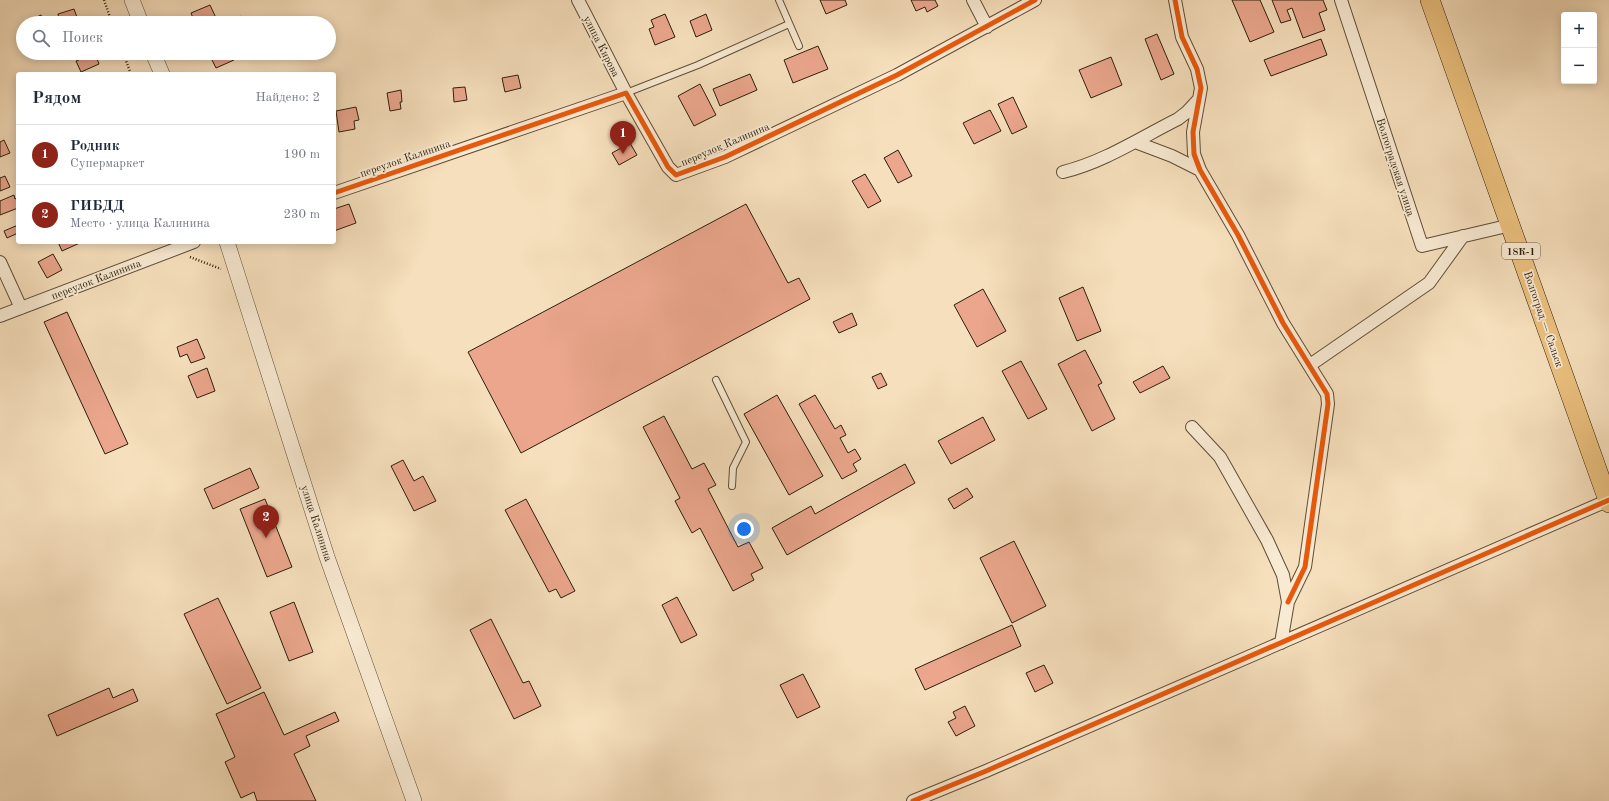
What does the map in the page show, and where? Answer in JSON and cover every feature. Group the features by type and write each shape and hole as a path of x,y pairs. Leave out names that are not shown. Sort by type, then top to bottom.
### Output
{"main road":[{"name":"Волгоград — Сальск","path":"1430,0 1609,501"}],"street":[{"path":"132,0 138,16"},
{"name":"улица Кирова","path":"578,0 626,93"},
{"path":"973,0 987,27"},
{"name":"переулок Калинина","path":"336,192 626,93 668,168 676,176 725,157 897,74 1035,0"},
{"path":"1175,0 1182,37 1197,69 1201,88 1193,132 1194,154 1200,170 1238,235 1283,323 1327,394 1328,404 1305,567 1288,602 1281,643"},
{"name":"Волгоградская улица","path":"1341,0 1422,246 1511,224"},
{"path":"156,60 161,72"},
{"path":"1063,172 1096,162 1135,142 1187,112 1199,98"},
{"path":"1135,142 1172,156 1200,170"},
{"path":"1310,365 1429,283 1463,236"},
{"name":"переулок Калинина","path":"0,316 189,244"},
{"name":"улица Калинина","path":"229,244 328,557 414,801"},
{"path":"0,262 21,308"},
{"path":"1192,427 1220,457 1267,540 1283,575 1288,602"},
{"path":"912,801 986,771 1609,501"}],"lane":[{"path":"779,0 799,46"},
{"path":"626,93 698,65 789,24"},
{"path":"716,380 746,442 733,468 732,486"}],"path":[{"path":"104,0 110,16"},
{"path":"125,60 129,72"}],"building":[{"path":"820,0 845,0 847,5 826,14"},
{"path":"911,0 935,0 938,6 927,12 925,7 916,11"},
{"path":"1232,0 1260,0 1274,32 1250,42"},
{"path":"1272,0 1323,0 1327,10 1319,13 1325,30 1303,38 1292,8 1287,10 1291,20 1281,23"},
{"path":"210,5 215,16 192,16 191,13"},
{"path":"74,9 77,16 58,16 58,14"},
{"path":"665,14 675,37 655,45 649,29 654,27 651,20"},
{"path":"706,14 712,30 696,37 690,21"},
{"path":"1157,34 1174,74 1161,80 1145,39"},
{"path":"1321,39 1327,55 1271,76 1264,60"},
{"path":"818,46 828,69 793,83 784,60"},
{"path":"1111,57 1122,85 1091,98 1079,70"},
{"path":"98,60 99,64 81,72 76,61"},
{"path":"212,60 234,60 216,68"},
{"path":"750,74 757,90 720,106 713,89"},
{"path":"518,75 521,88 505,92 502,78"},
{"path":"700,84 716,115 694,126 678,96"},
{"path":"465,87 467,100 454,102 453,88"},
{"path":"401,90 401,109 390,111 387,93"},
{"path":"1013,97 1027,127 1012,134 998,104"},
{"path":"356,107 359,120 354,121 355,129 339,132 336,111"},
{"path":"990,110 1001,131 974,144 963,123"},
{"path":"4,140 10,153 0,157 0,142"},
{"path":"630,143 637,155 619,165 612,153"},
{"path":"898,150 912,176 898,183 884,158"},
{"path":"865,174 881,201 868,208 852,181"},
{"path":"5,176 10,187 0,191 0,178"},
{"path":"14,195 15,199 16,198 16,209 0,215 0,201"},
{"path":"349,204 356,223 336,230 336,208"},
{"path":"746,204 788,283 799,278 810,299 521,453 468,352"},
{"path":"16,226 16,234 7,238 4,231"},
{"path":"59,244 78,244 62,251"},
{"path":"53,254 62,270 47,278 38,262"},
{"path":"1083,287 1101,331 1077,341 1059,298"},
{"path":"983,289 1006,331 977,347 954,305"},
{"path":"67,312 128,444 105,454 44,322"},
{"path":"852,313 857,325 839,333 833,322"},
{"path":"197,339 205,358 191,363 187,354 180,357 177,347"},
{"path":"1085,350 1102,383 1098,385 1115,419 1092,431 1058,364"},
{"path":"1021,361 1047,409 1028,419 1002,371"},
{"path":"1163,366 1170,378 1140,393 1133,382"},
{"path":"207,368 215,391 197,398 188,376"},
{"path":"881,373 887,385 878,389 872,377"},
{"path":"777,395 823,476 789,495 744,414"},
{"path":"815,395 835,429 841,425 846,435 840,438 848,453 855,449 861,459 853,464 857,471 842,479 799,404"},
{"path":"664,416 692,469 704,463 716,485 708,489 738,547 749,542 763,568 751,574 754,580 733,591 700,528 692,533 675,501 680,498 643,427"},
{"path":"983,417 995,440 951,464 938,441"},
{"path":"403,460 414,481 423,476 436,501 414,511 391,466"},
{"path":"905,464 915,483 787,555 772,528 811,506 815,514"},
{"path":"250,468 259,488 213,509 204,489"},
{"path":"967,488 973,497 954,509 948,499"},
{"path":"265,499 292,567 267,577 240,509"},
{"path":"526,499 575,591 561,598 556,589 549,592 505,510"},
{"path":"1014,541 1046,606 1012,623 980,558"},
{"path":"677,597 697,635 681,643 662,605"},
{"path":"218,598 261,688 227,704 184,614"},
{"path":"294,602 313,652 289,661 270,612"},
{"path":"491,619 523,683 529,681 541,706 514,719 470,630"},
{"path":"1012,625 1021,646 925,690 915,669"},
{"path":"1044,665 1053,683 1035,692 1026,673"},
{"path":"803,674 820,707 797,718 780,685"},
{"path":"109,688 113,698 133,689 138,701 57,736 48,715"},
{"path":"264,692 284,735 335,712 339,721 306,736 310,746 294,754 316,801 257,801 254,792 241,798 225,762 235,757 216,714"},
{"path":"965,706 975,726 956,736 948,722 956,718 953,712"}],"cycle path":[{"path":"336,192 626,93 668,167 676,175 725,157 897,75 1035,0"},
{"path":"1175,0 1182,37 1197,69 1201,88 1193,132 1194,154 1200,170 1238,235 1283,323 1327,394 1328,404 1305,567 1288,602"},
{"path":"913,801 986,771 1609,500"}],"place":[{"name":"Родник","path":"623,154"},
{"name":"ГИБДД","path":"266,538"}]}
